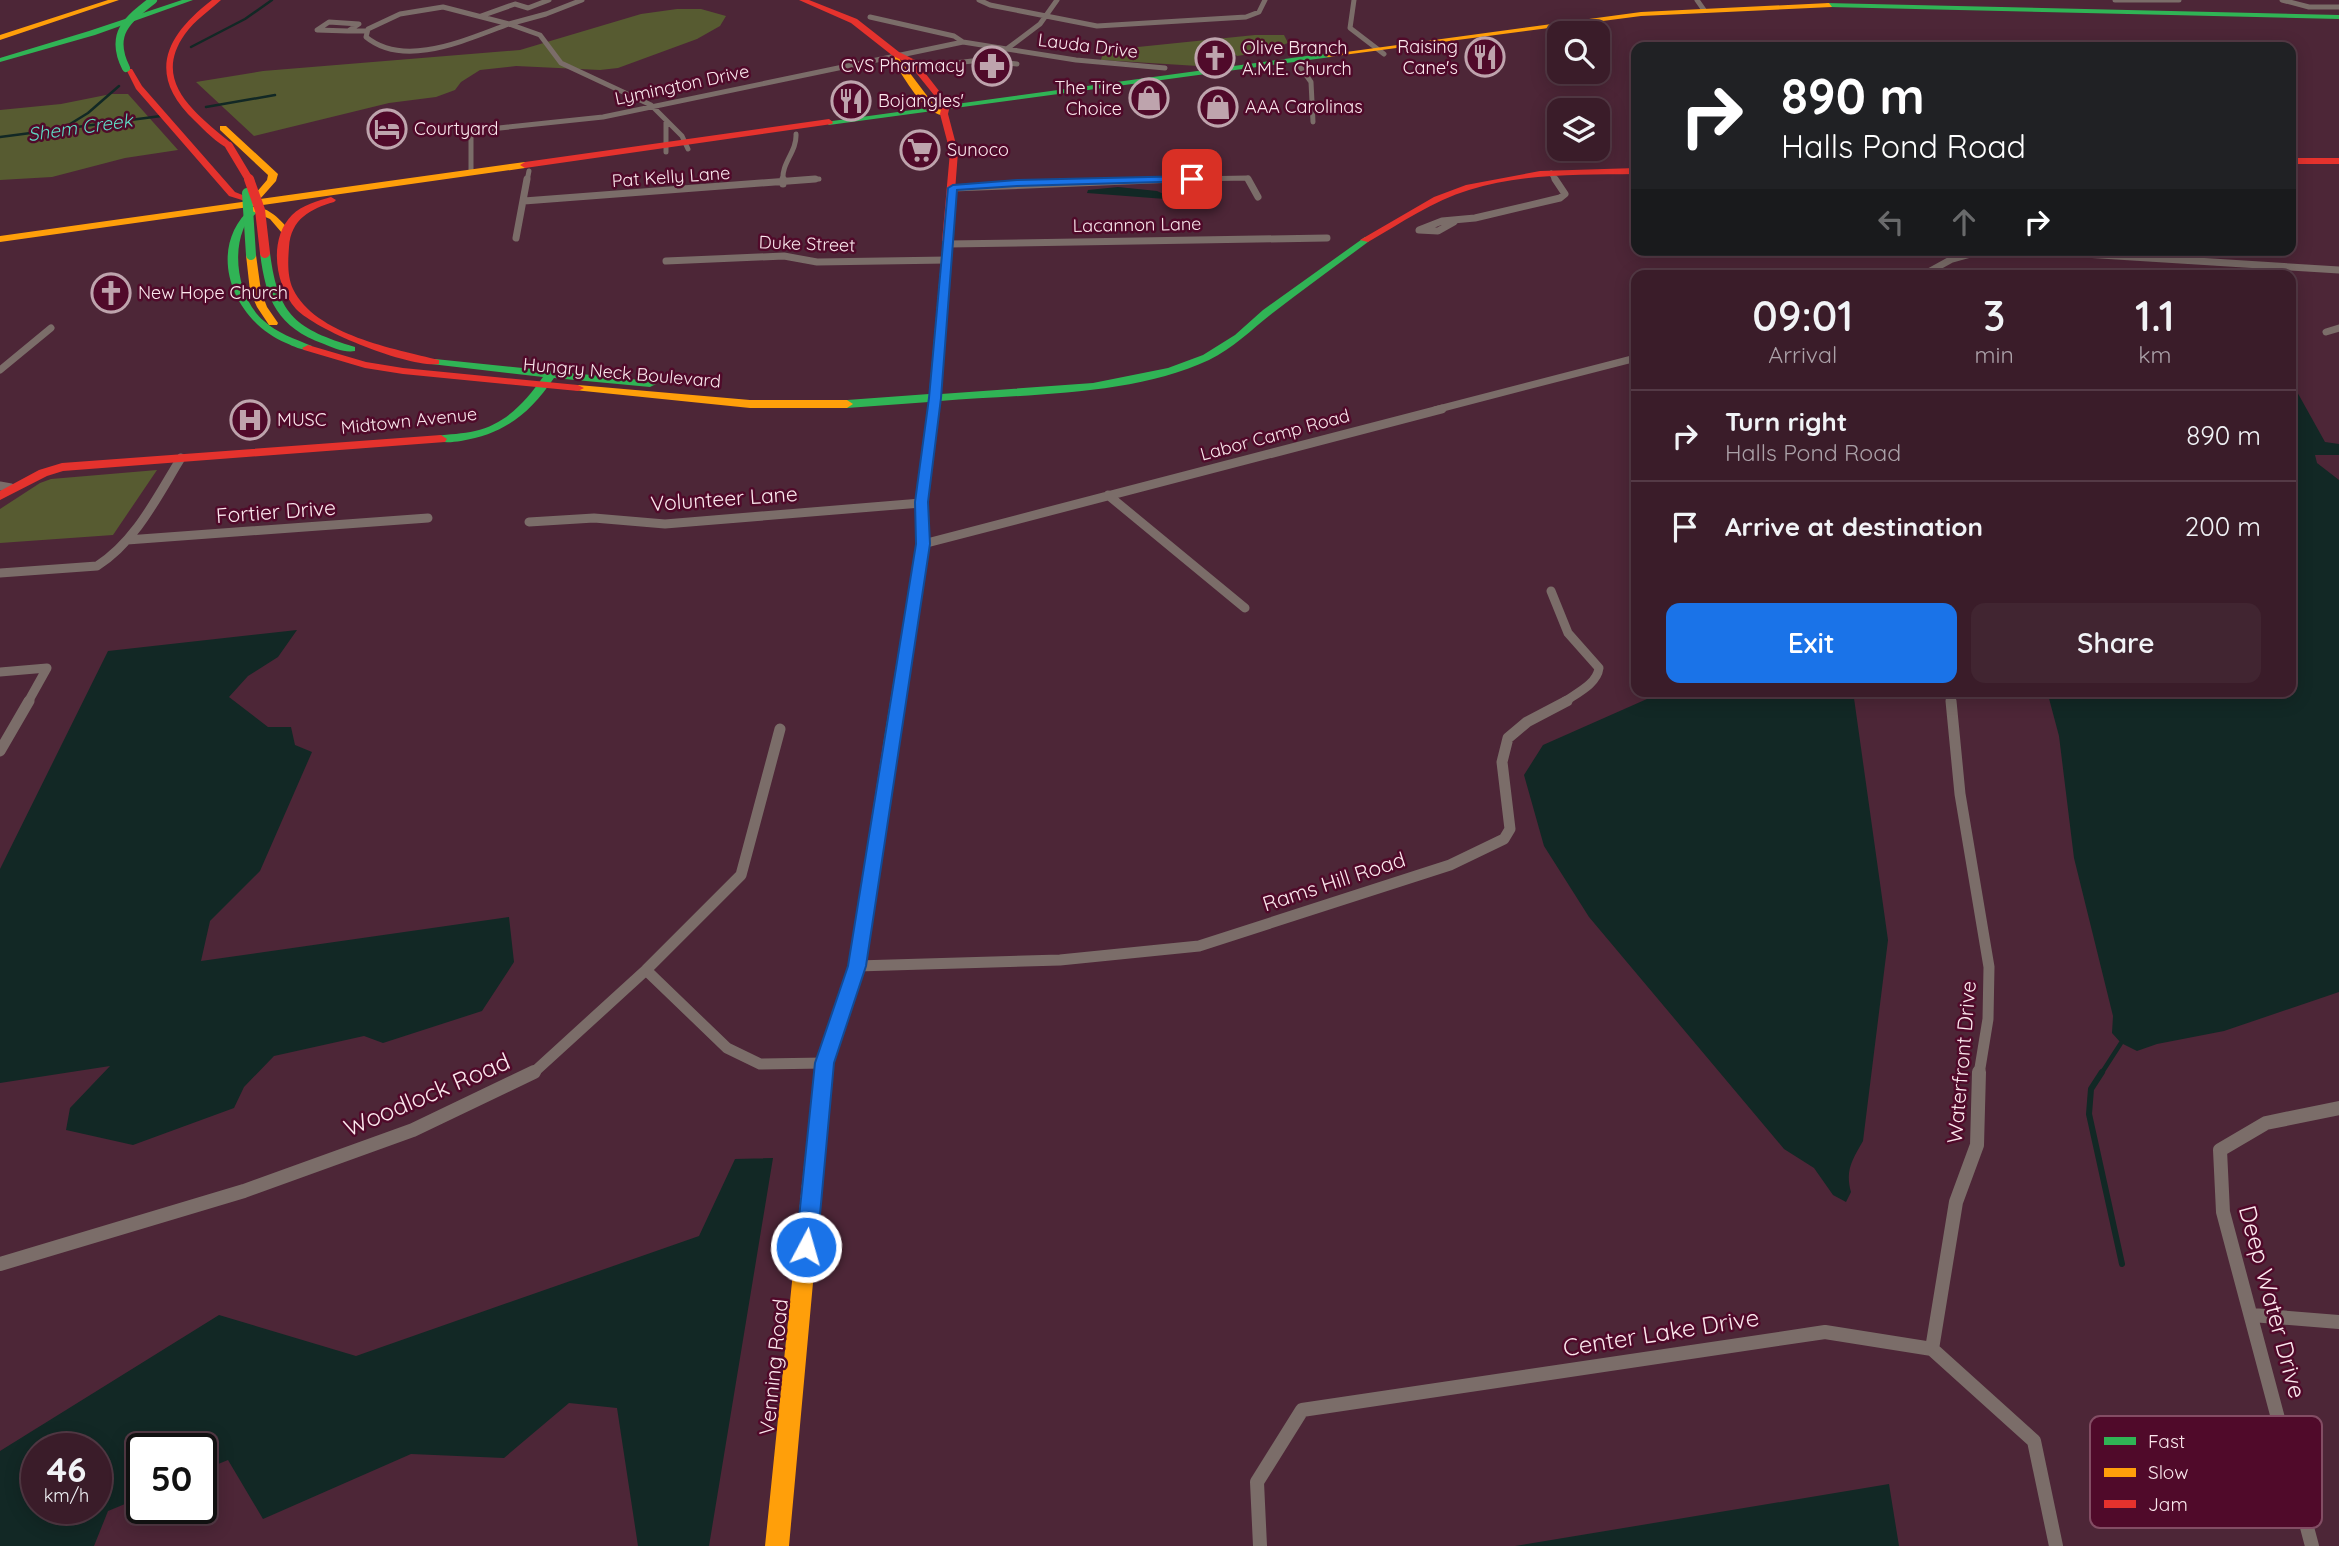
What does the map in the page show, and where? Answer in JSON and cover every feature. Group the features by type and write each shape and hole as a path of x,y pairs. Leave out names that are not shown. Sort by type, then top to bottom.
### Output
{"main road":[{"path":"0,37 108,0"},
{"path":"0,37 115,0"},
{"path":"153,0 133,16 120,33 116,48 118,59 223,147"},
{"path":"0,54 165,0"},
{"path":"0,60 92,33 189,0"},
{"path":"217,0 196,16 175,40 167,64 169,76 178,99 223,147 247,194 258,254 270,292 281,313 292,324 340,346 397,359 435,362"},
{"path":"803,0 853,21 896,54 927,70 939,105"},
{"path":"0,239 156,216 529,171 939,105 1299,65 1598,18 1700,5 1871,3 2178,6 2289,10 2339,17"},
{"path":"686,145 796,134 959,100 1003,97 1595,24 1710,14 1890,12 2339,22"},
{"path":"896,54 896,61 939,105"},
{"path":"128,70 139,87 235,197 274,217 285,230"},
{"path":"169,76 273,174 297,188 345,193"},
{"name":"Venning Road","path":"777,1546 824,1063 857,966 923,544 921,502 935,398 953,188 954,146 939,105"},
{"path":"435,362 381,349 343,336 305,308 290,289 285,276 285,230 297,213 345,193 471,171 666,148"},
{"path":"2296,162 2339,161"},
{"path":"2296,168 2339,167"},
{"name":"Hungry Neck Boulevard","path":"307,348 365,365 770,396 915,394 935,398 1073,389 1127,382 1162,373 1219,349 1255,325 1278,317 1390,233 1395,224 1419,208 1469,187 1495,180 1551,173 1631,171"},
{"name":"Hungry Neck Boulevard","path":"1596,173 1631,176"},
{"path":"236,230 271,181 273,174"},
{"path":"156,216 208,198 218,188 220,180"},
{"path":"0,244 211,215 254,206"},
{"path":"211,215 229,219 236,230 235,279 243,307 273,334 307,348"},
{"path":"258,254 252,281 259,307 273,324 307,348"},
{"name":"Hungry Neck Boulevard","path":"435,362 547,379"},
{"name":"Midtown Avenue","path":"4,490 43,472 62,467 475,437 496,430 515,419 527,409 547,379"}],"street":[{"path":"454,8 466,0"},
{"path":"524,19 531,8 549,0"},
{"path":"569,0 579,1"},
{"path":"979,0 1097,26 1246,17 1259,12 1265,0"},
{"name":"Lauda Drive","path":"1008,48 1040,24 1057,0"},
{"path":"1354,0 1349,24 1380,51"},
{"path":"2115,0 2178,6"},
{"path":"2282,0 2289,10 2339,7"},
{"path":"367,31 368,41 379,47 422,50 458,43 579,1"},
{"path":"481,16 515,4 531,8 565,6"},
{"path":"348,31 359,24 329,22 317,30 348,31 367,31 382,21 411,11 454,8 509,24 540,35 561,63 574,71 651,105 686,145"},
{"name":"Lauda Drive","path":"870,17 954,36 963,42"},
{"name":"Lauda Drive","path":"896,54 963,42 1076,60 1165,68"},
{"name":"Lymington Drive","path":"471,171 471,131 592,118 896,54"},
{"path":"927,70 981,60 1017,64"},
{"path":"1299,65 1311,82 1313,122"},
{"path":"666,122 666,148"},
{"path":"783,184 782,166 796,147 796,134"},
{"path":"516,238 529,171"},
{"path":"1454,222 1560,198 1565,194 1551,173"},
{"path":"953,188 1068,181 1247,178 1258,197"},
{"name":"Pat Kelly Lane","path":"524,201 783,184 819,179"},
{"name":"Lacannon Lane","path":"947,252 1327,238"},
{"name":"Duke Street","path":"666,261 784,256 817,262 947,252"},
{"path":"1930,270 1956,256"},
{"path":"2113,256 2339,271"},
{"path":"0,370 16,354 37,342 51,328"},
{"path":"2326,332 2339,328"},
{"name":"Labor Camp Road","path":"923,544 1631,359"},
{"path":"0,573 97,566 110,559 127,540 181,458"},
{"path":"1108,495 1245,608"},
{"name":"Volunteer Lane","path":"529,522 594,518 665,524 921,502"},
{"name":"Fortier Drive","path":"127,540 428,518"},
{"name":"Rams Hill Road","path":"857,966 1060,960 1199,946 1435,870 1494,846 1504,839 1511,824 1502,762 1508,738 1527,722 1558,707 1592,682 1599,673 1599,668 1569,633 1551,592"},
{"path":"0,672 47,668 0,751"},
{"name":"Waterfront Drive","path":"1933,1349 1955,1202 1977,1145 1979,1071 1988,1019 1989,967 1960,794 1951,697"},
{"name":"Woodlock Road","path":"0,1264 244,1191 413,1130 530,1076 646,970 741,875 780,729"},
{"path":"646,970 727,1048 760,1064 824,1063"},
{"name":"Deep Water Drive","path":"2278,1416 2222,1212 2220,1150 2266,1123 2339,1108"},
{"path":"2252,1315 2339,1322"},
{"name":"Center Lake Drive","path":"1260,1546 1257,1482 1302,1410 1825,1332 1933,1349"},
{"path":"1933,1349 2034,1441 2056,1546"},
{"name":"Deep Water Drive","path":"2307,1528 2312,1546"}],"green space":[{"path":"701,9 726,16 720,26 697,39 618,68 600,70 516,66 480,70 461,82 455,90 436,97 389,103 254,136 196,82 263,71 520,50 641,14"},
{"path":"1255,35 1284,35 1288,43 1263,52 1237,56 1229,49 1196,54 1209,65 1198,66 1101,60 1102,56 1128,48"},
{"path":"111,94 128,94 178,150 125,158 52,177 0,180 0,110 61,104"},
{"path":"157,470 113,535 0,543 0,509 40,483 51,479"}],"shaded area":[{"path":"1118,187 1157,191 1170,197 1165,199 1087,193 1088,190"},
{"path":"2296,390 2325,442 2339,444 2339,455 2315,455 2317,463 2339,480 2339,992 2224,1031 2157,1044 2137,1051 2121,1043 2112,1033 2113,1016 2074,858 2059,736 2049,697 2296,697"},
{"path":"297,630 278,657 248,676 229,697 268,727 291,727 295,745 312,752 260,871 210,921 201,961 509,917 514,962 482,1011 383,1043 364,1036 274,1056 244,1087 234,1108 133,1145 66,1130 70,1108 110,1066 0,1083 0,869 108,651"},
{"path":"1651,697 1854,697 1888,940 1863,1141 1851,1166 1851,1192 1846,1202 1833,1195 1814,1168 1784,1149 1589,917 1544,846 1524,775 1543,745"},
{"path":"773,1158 709,1546 638,1546 617,1408 569,1403 504,1458 411,1454 263,1519 228,1460 217,1464 217,1433 126,1433 126,1504 112,1509 112,1433 29,1433 219,1315 356,1356 699,1236 735,1159"},
{"path":"21,1438 21,1524 103,1524 94,1546 0,1546 0,1451"},
{"path":"1889,1484 1899,1546 1515,1546"}],"waterway":[{"path":"191,47 245,19 272,0"},
{"path":"62,129 88,113 119,86"},
{"name":"Shem Creek","path":"206,107 275,95"},
{"name":"Shem Creek","path":"62,129 161,116"},
{"name":"Shem Creek","path":"0,137 62,129"},
{"path":"2101,1074 2121,1043"},
{"path":"2102,1072 2091,1089 2089,1114 2122,1264"}],"traffic: fast":[{"path":"126,68 120,57 119,37 129,21 153,0"},
{"path":"0,60 92,33 189,0"},
{"path":"1829,5 2339,17"},
{"path":"829,122 1328,55"},
{"path":"247,193 251,255"},
{"path":"255,209 241,224 235,241 234,265 243,301 248,311 267,329 308,348"},
{"path":"847,404 1093,386 1171,371 1207,357 1239,337 1267,312 1365,240"},
{"path":"891,745 923,544 921,503 935,398 947,241"},
{"path":"265,253 272,292 288,319 313,336 351,349"},
{"path":"435,362 650,384"},
{"path":"441,439 478,434 506,423 528,404 551,374"}],"traffic: slow":[{"path":"0,38 115,0"},
{"path":"1328,55 1641,14 1829,5"},
{"path":"896,55 896,60 931,107 944,114"},
{"path":"223,128 273,174 271,181 253,202"},
{"path":"0,239 525,165"},
{"path":"255,209 273,217 285,231"},
{"path":"251,255 256,291 262,307 273,323"},
{"path":"578,388 750,404 847,404"},
{"path":"777,1546 812,1184"}],"traffic: jam":[{"path":"217,0 182,33 169,60 169,75 174,90 184,105 229,146"},
{"path":"803,0 854,21 896,54 912,62 946,105 944,114 954,152 947,241"},
{"path":"129,71 139,87 232,194 252,202"},
{"path":"525,165 829,122"},
{"path":"229,146 238,158 256,196 265,253"},
{"path":"2296,161 2339,161"},
{"path":"1365,240 1437,199 1469,187 1540,174 1631,171"},
{"path":"331,200 306,209 289,225 283,261 289,291 300,307 334,330 375,347 435,362"},
{"path":"308,348 365,365 403,371 578,388"},
{"path":"0,496 43,473 62,467 441,439"},
{"path":"812,1184 824,1063 857,966 891,745"}],"place":[{"name":"Raising Cane's","path":"1485,57"},
{"name":"Olive Branch A.M.E. Church","path":"1215,58"},
{"name":"CVS Pharmacy","path":"992,66"},
{"name":"The Tire Choice","path":"1149,98"},
{"name":"Bojangles'","path":"851,101"},
{"name":"AAA Carolinas","path":"1218,107"},
{"name":"Courtyard","path":"387,129"},
{"name":"Sunoco","path":"920,150"},
{"name":"New Hope Church","path":"111,293"},
{"name":"MUSC","path":"250,420"}],"route":[{"path":"806,1247 824,1063 857,966 923,544 921,502 935,398 953,188 1017,183 1192,179"}]}
